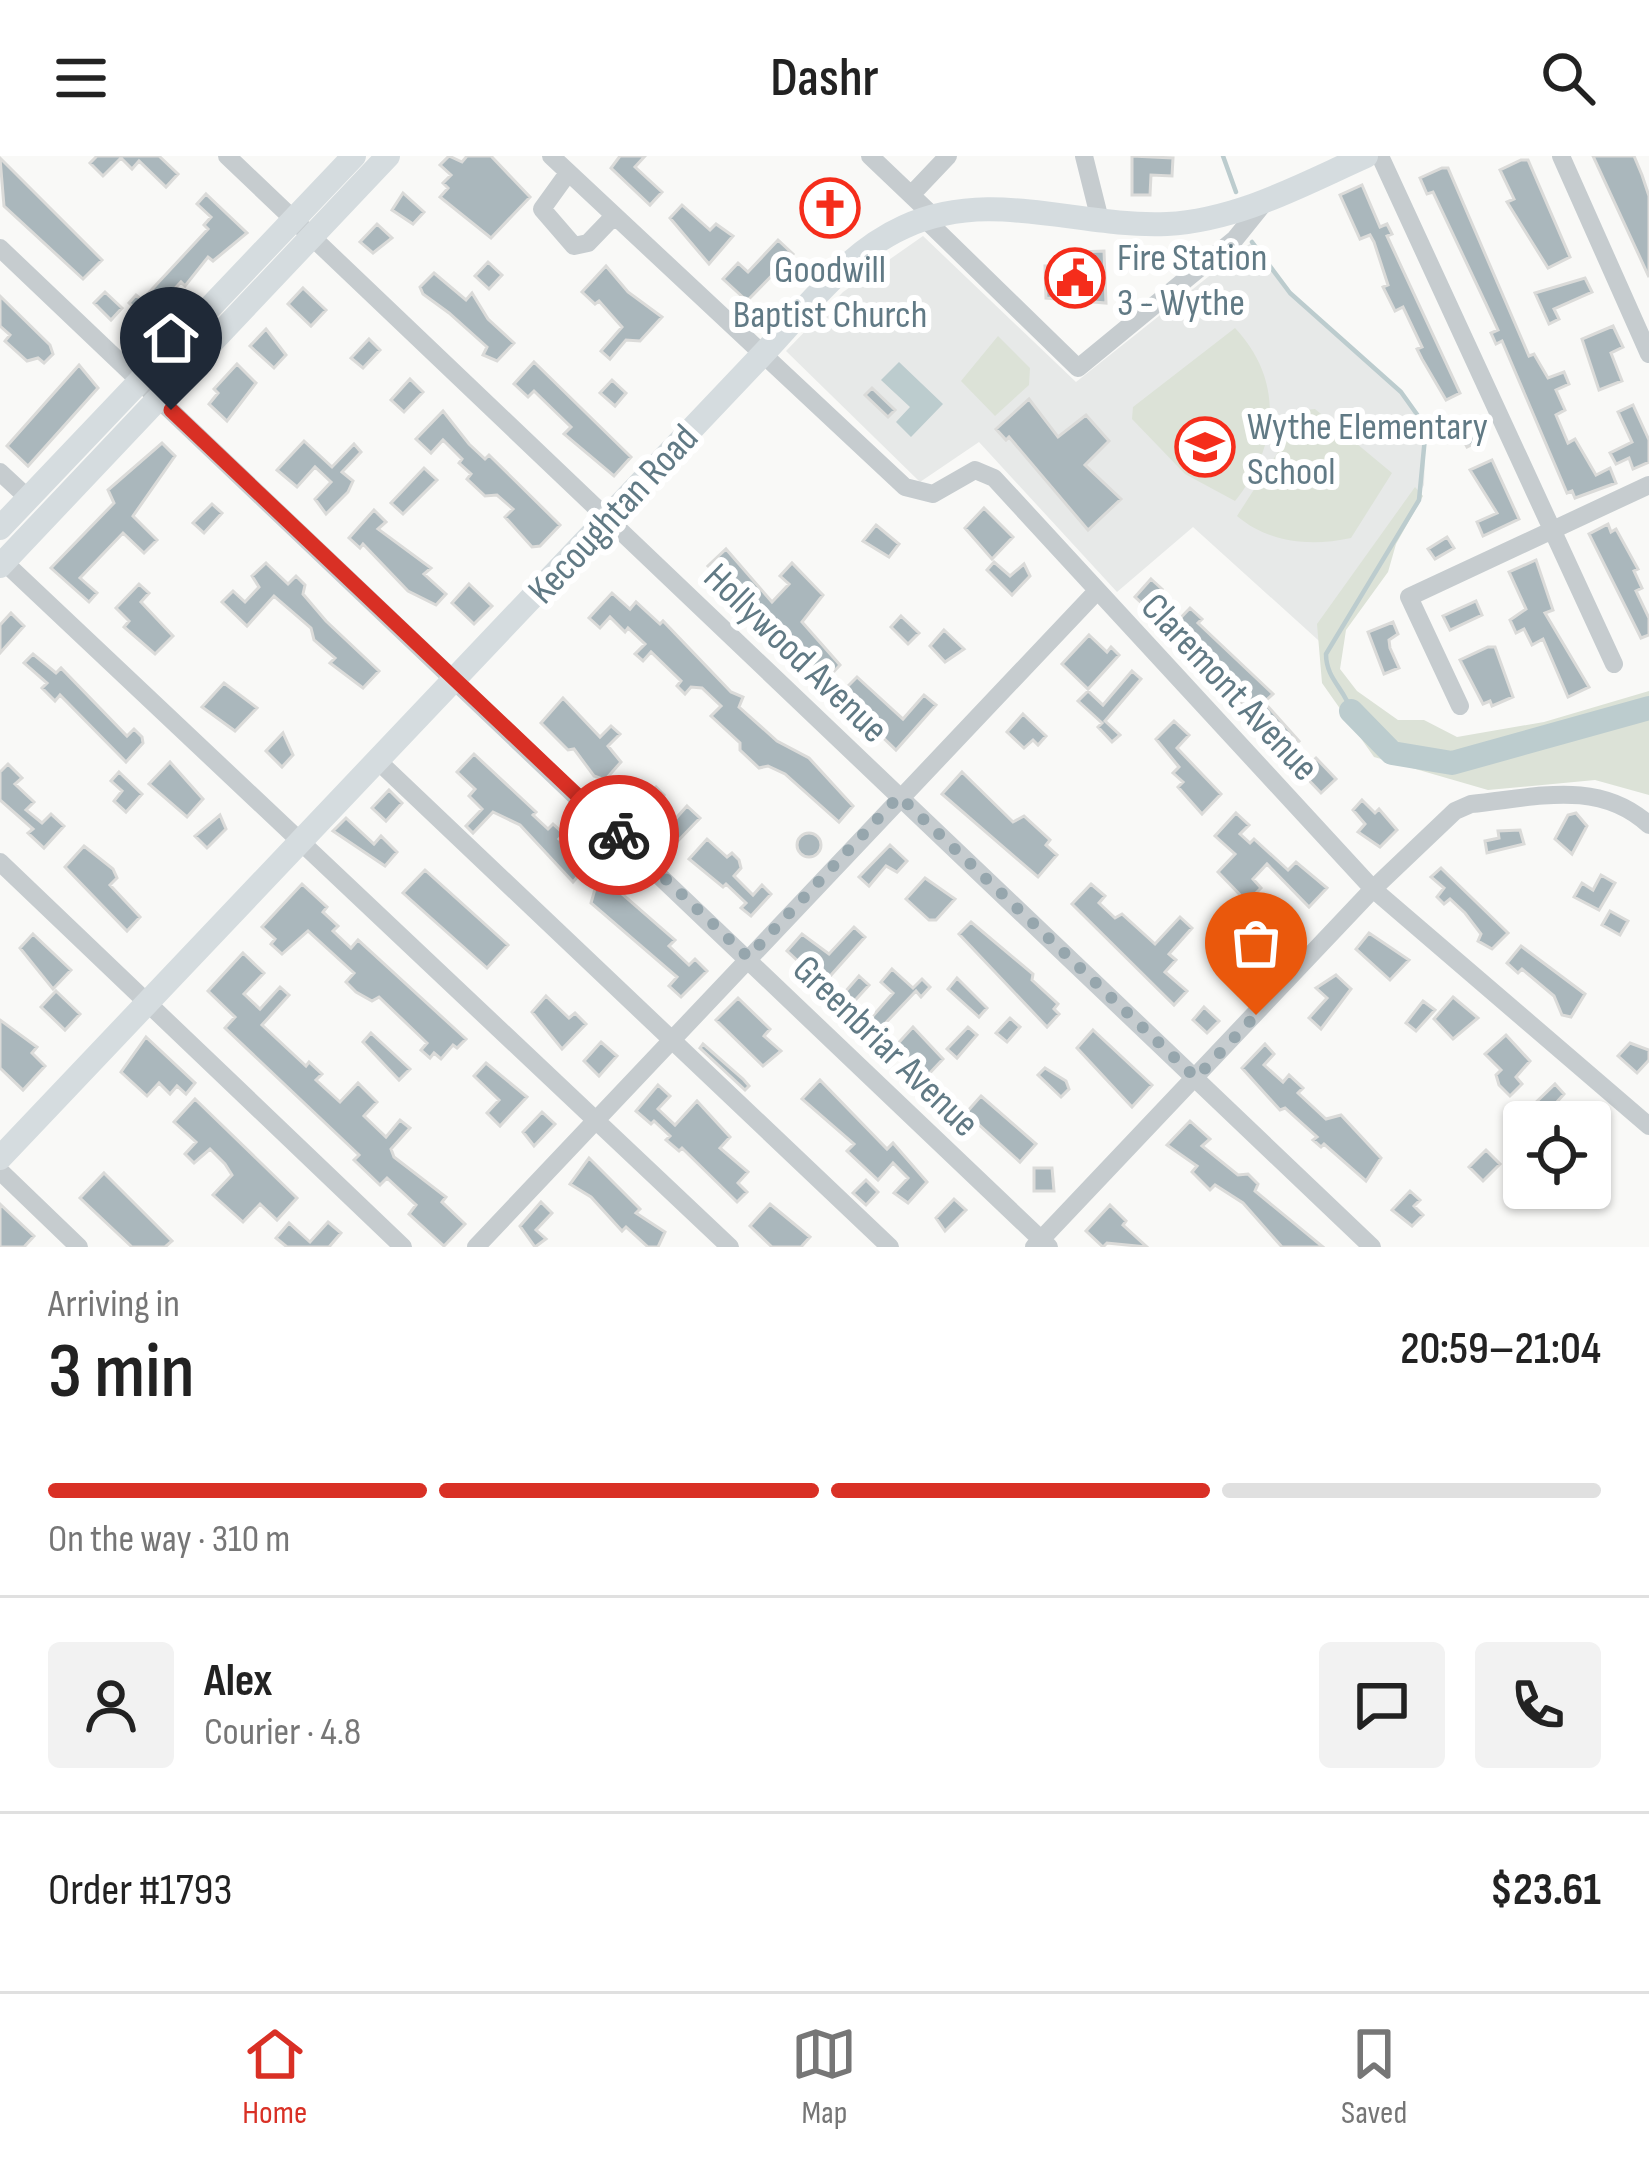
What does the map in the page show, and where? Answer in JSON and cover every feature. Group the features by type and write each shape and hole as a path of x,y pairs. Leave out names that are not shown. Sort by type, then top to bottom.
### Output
{"main road":[{"path":"302,228 354,156"},
{"path":"1,562 150,390 302,228 388,156"},
{"name":"Kecoughtan Road","path":"0,1158 864,252 929,217 1006,208 1100,220 1197,221 1264,202 1366,156"},
{"path":"0,528 150,390"}],"street":[{"name":"Hollywood Avenue","path":"226,156 1372,1247"},
{"path":"551,156 761,356"},
{"path":"871,156 1078,368 1235,238 1264,202"},
{"path":"911,195 948,156"},
{"path":"1084,156 1100,220"},
{"path":"1380,156 1614,664"},
{"path":"1561,156 1649,354"},
{"path":"568,172 542,209 574,246 588,243 614,216"},
{"name":"Greenbriar Avenue","path":"0,248 748,957 1041,1245"},
{"name":"Claremont Avenue","path":"761,356 912,492 933,494 967,471 988,474 1373,889 1649,1126"},
{"path":"0,472 28,498"},
{"path":"1460,706 1409,597 1649,484"},
{"path":"1,562 730,1247"},
{"path":"476,1247 1097,591"},
{"path":"377,761 890,1247"},
{"path":"1041,1245 1373,889 1448,817 1471,804 1583,793 1619,803 1649,825"},
{"path":"0,862 403,1247"},
{"path":"0,1172 79,1247"}],"shaded area":[{"name":"Wythe Elementary School","path":"923,236 1076,382 1252,242 1306,310 1401,392 1426,427 1424,485 1328,649 1193,527 1117,592 979,442 920,482 786,351 843,292"},
{"path":"1235,328 1262,370 1270,414 1260,459 1235,501 1185,474 1132,419 1133,407"},
{"path":"998,336 1030,368 1029,385 995,416 961,381"},
{"path":"899,362 943,404 911,437 896,422 910,407 881,380"},
{"path":"1315,409 1392,473 1351,538 1291,541 1237,516 1305,410"},
{"path":"1415,487 1423,496 1396,544 1388,572 1346,630 1340,669 1357,691 1398,720 1424,720 1457,737 1544,722 1649,691 1649,795 1595,780 1488,790 1374,757 1322,683 1317,624"}],"building":[{"path":"97,156 159,156 178,174 166,187 139,161 132,169 121,158 103,176 90,163"},
{"path":"449,156 462,162 467,156 491,156 530,197 491,238 440,197 451,175 440,165"},
{"path":"620,156 645,156 635,167 662,192 650,205 611,168"},
{"path":"1132,156 1173,158 1172,176 1151,175 1150,195 1132,195"},
{"path":"1593,156 1634,156 1649,196 1649,277"},
{"path":"0,158 102,260 83,279 4,206"},
{"path":"1528,160 1570,257 1548,268 1507,202 1514,199 1500,170"},
{"path":"1448,168 1529,356 1534,354 1548,378 1564,372 1569,384 1556,390 1565,410 1556,415 1568,443 1575,439 1596,475 1610,468 1616,483 1575,498 1572,491 1567,493 1502,341 1496,344 1491,333 1498,330 1486,304 1433,192 1427,194 1420,178"},
{"path":"1362,185 1380,227 1387,224 1392,234 1387,236 1460,393 1446,400 1417,349 1422,347 1403,307 1395,311 1383,287 1388,285 1374,242 1370,235 1360,239 1340,195"},
{"name":"Goodwill Baptist Church","path":"831,186 845,189 854,204 827,232 806,212"},
{"path":"403,193 424,212 413,224 392,210"},
{"path":"206,194 247,233 213,261 208,257 185,286 181,282 165,299 171,305 160,317 156,313 148,321 129,303 136,295 142,300 208,229 204,225 211,217 197,204"},
{"path":"682,205 710,230 716,224 733,236 709,264 670,218"},
{"path":"377,224 392,238 373,253 360,242"},
{"path":"778,240 793,254 747,301 723,279 738,263 748,272"},
{"name":"Fire Station 3 - Wythe","path":"1104,251 1106,303 1046,298 1045,266 1078,265 1078,252"},
{"path":"488,262 502,275 489,289 475,276"},
{"path":"606,266 628,292 662,317 640,341 626,340 610,359 601,351 622,327 599,301 595,304 582,292"},
{"path":"434,273 466,300 472,293 488,319 514,343 497,361 483,355 487,347 423,294 420,287"},
{"path":"1585,278 1592,292 1554,309 1559,319 1549,324 1535,293"},
{"path":"303,288 326,310 311,326 288,304"},
{"path":"105,292 122,308 111,320 94,303"},
{"path":"0,296 50,345 53,354 44,363 38,358 27,361 5,341 10,335 0,326"},
{"path":"1613,326 1623,347 1611,353 1622,381 1599,390 1582,339"},
{"path":"266,329 286,355 274,368 250,346"},
{"path":"369,339 380,350 363,368 351,358"},
{"path":"534,362 631,457 614,476 564,434 571,427 534,391 528,397 514,384"},
{"path":"237,364 256,383 227,421 209,404 218,393 214,389"},
{"path":"79,365 98,388 28,466 7,446"},
{"path":"410,379 423,392 404,412 391,400"},
{"path":"612,380 626,393 615,406 600,393"},
{"path":"872,388 895,410 888,417 865,395"},
{"path":"1029,399 1058,437 1086,415 1109,441 1085,465 1121,499 1088,530 1009,437 1006,440 996,429"},
{"path":"1633,405 1649,440 1649,462 1633,469 1629,458 1616,464 1610,453 1632,442 1618,412"},
{"path":"443,411 469,444 485,459 489,455 560,525 540,546 532,547 505,517 513,509 497,495 485,496 467,479 471,474 459,463 462,459 443,440 431,453 416,439"},
{"path":"1473,423 1481,440 1467,447 1458,430"},
{"path":"304,441 332,467 354,444 361,452 342,472 353,481 348,492 326,514 315,499 331,482 315,467 297,487 277,470"},
{"path":"162,443 175,456 133,516 157,540 144,553 123,533 80,578 97,593 89,602 51,568 114,503 108,490"},
{"path":"1492,460 1519,519 1483,536 1477,522 1497,513 1470,470"},
{"path":"424,468 437,480 403,514 391,503"},
{"path":"212,504 222,513 204,533 193,523"},
{"path":"984,508 1013,537 992,559 965,528"},
{"path":"374,510 386,522 378,529 431,568 424,574 446,594 436,605 408,591 363,544 360,548 349,538"},
{"path":"1608,524 1611,532 1616,529 1638,569 1634,571 1642,588 1636,591 1649,618 1649,635 1641,638 1589,534"},
{"path":"876,525 899,544 889,557 863,541"},
{"path":"1447,537 1454,548 1435,559 1428,549"},
{"path":"726,549 772,602 789,584 780,576 792,563 823,595 802,622 840,665 822,684 822,675 780,639 784,635 708,566"},
{"path":"1536,560 1553,610 1545,613 1589,687 1568,697 1543,639 1532,645 1524,629 1516,633 1510,620 1526,609 1509,572"},
{"path":"994,562 1010,576 1024,564 1030,576 1012,595 987,570"},
{"path":"266,563 288,584 296,576 305,585 303,594 326,621 379,671 363,688 330,663 335,658 314,640 311,628 274,596 247,626 222,602 233,591 245,602 259,587 252,576"},
{"path":"1151,579 1162,589 1146,607 1135,597"},
{"path":"139,584 149,593 141,602 173,636 155,654 124,627 129,621 116,608"},
{"path":"469,584 492,606 474,624 452,603"},
{"path":"612,593 630,609 636,602 660,624 663,621 731,692 743,697 739,707 777,741 809,758 853,806 839,822 785,774 768,766 759,768 740,750 740,743 711,716 721,706 702,688 691,687 685,694 677,686 681,681 651,652 643,661 635,654 645,644 628,628 625,632 610,617 600,628 589,618"},
{"path":"1476,601 1482,615 1450,630 1443,616"},
{"path":"1190,608 1202,619 1198,623 1273,694 1264,702 1299,741 1284,754 1225,682 1221,686 1167,632"},
{"path":"11,613 24,626 0,653 0,625"},
{"path":"901,616 919,633 908,644 891,627"},
{"path":"1393,622 1398,634 1389,640 1390,648 1399,668 1384,674 1368,632"},
{"path":"944,630 964,649 945,662 930,646"},
{"path":"1089,635 1107,652 1111,647 1119,655 1088,689 1062,664"},
{"path":"1495,647 1513,697 1492,706 1490,701 1483,704 1460,660"},
{"path":"33,654 56,673 61,668 127,736 134,729 142,737 143,743 126,762 60,695 55,701 42,688 47,683 24,663"},
{"path":"1132,671 1141,679 1105,721 1120,735 1112,742 1098,727 1102,723 1078,701 1088,691 1103,705"},
{"path":"857,677 903,719 924,695 936,705 896,750 846,702 842,692"},
{"path":"224,683 257,708 235,731 202,707"},
{"path":"563,698 600,737 611,726 620,734 608,746 621,762 605,780 594,776 574,749 568,750 541,723"},
{"path":"1023,714 1046,736 1038,745 1033,740 1024,748 1007,732"},
{"path":"1174,721 1189,735 1177,748 1221,794 1202,814 1178,787 1183,782 1173,773 1179,767 1156,739"},
{"path":"283,733 293,755 282,767 266,751"},
{"path":"474,754 548,829 553,824 564,834 559,839 675,940 669,946 689,965 695,959 707,971 681,997 669,986 677,977 591,903 595,889 580,874 573,882 520,825 493,812 473,833 466,826 482,809 469,796 475,789 457,772"},
{"path":"1316,758 1336,779 1321,793 1301,772"},
{"path":"170,762 203,799 187,817 149,784"},
{"path":"8,764 22,778 15,784 34,802 26,810 42,823 51,814 64,826 44,848 28,833 33,829 0,800 0,772"},
{"path":"119,772 142,794 126,812 114,801 122,791 111,781"},
{"path":"962,772 1013,822 1024,816 1050,840 1046,845 1057,855 1038,877 942,794"},
{"path":"656,787 664,795 644,816 632,806"},
{"path":"389,790 402,803 386,821 372,808"},
{"path":"1362,800 1375,813 1379,809 1397,830 1380,847 1358,832 1365,824 1353,810"},
{"path":"687,806 700,818 674,845 662,834"},
{"path":"1236,813 1249,825 1240,834 1250,843 1254,839 1288,870 1296,862 1327,888 1309,907 1267,864 1253,879 1261,888 1247,902 1218,872 1235,854 1215,836"},
{"path":"1576,813 1587,826 1572,854 1555,839 1568,815"},
{"path":"220,815 226,829 207,848 195,836"},
{"path":"346,818 374,844 381,836 397,852 385,866 333,831"},
{"path":"1520,830 1524,844 1487,853 1485,841 1499,838 1498,831"},
{"path":"809,833 821,845 809,857 797,845"},
{"path":"707,839 727,857 732,853 739,860 741,868 734,876 753,895 762,885 771,894 751,916 741,908 746,903 726,884 723,887 689,859"},
{"path":"890,845 907,861 897,872 886,866 869,886 859,877"},
{"path":"84,846 113,869 117,878 110,885 140,917 127,931 65,867"},
{"path":"1441,868 1508,933 1492,949 1478,941 1481,934 1465,913 1450,899 1444,904 1437,897 1444,888 1431,877"},
{"path":"425,870 508,945 487,968 403,893"},
{"path":"1601,875 1615,883 1599,910 1574,897 1582,883 1593,890"},
{"path":"925,878 955,899 936,920 929,920 906,899"},
{"path":"302,884 327,907 323,912 338,926 333,931 351,948 358,940 466,1039 457,1048 453,1045 441,1059 434,1053 430,1058 421,1050 427,1043 379,997 372,1001 356,992 346,982 354,973 308,931 282,954 271,944 275,939 262,927"},
{"path":"1091,884 1105,896 1099,903 1115,918 1122,914 1155,944 1180,917 1192,928 1169,954 1176,960 1165,972 1187,991 1174,1005 1072,904"},
{"path":"1610,911 1628,921 1620,935 1602,925"},
{"path":"971,922 1033,974 1032,980 1058,1004 1054,1009 1059,1014 1047,1027 959,934"},
{"path":"854,927 865,937 823,984 787,951 802,934 829,954"},
{"path":"1251,932 1267,946 1241,974 1250,982 1242,990 1219,971"},
{"path":"1369,933 1409,960 1390,980 1356,949"},
{"path":"33,934 71,970 53,989 20,948"},
{"path":"1521,946 1585,994 1571,1017 1562,1015 1554,996 1522,969 1518,973 1507,963"},
{"path":"243,953 264,973 244,994 260,1009 280,987 289,995 262,1025 306,1066 309,1062 322,1074 316,1080 340,1102 358,1083 377,1102 364,1116 386,1137 400,1120 410,1128 391,1149 394,1157 446,1197 442,1202 465,1224 444,1246 409,1214 416,1205 387,1178 380,1185 354,1160 359,1155 225,1028 235,1017 208,991"},
{"path":"892,969 913,988 922,979 930,987 921,997 916,991 875,1034 865,1025 893,993 881,982"},
{"path":"1336,975 1351,989 1321,1029 1309,1018 1327,998 1316,988"},
{"path":"859,976 869,985 848,1008 839,999"},
{"path":"957,978 987,1008 979,1017 948,989"},
{"path":"56,991 80,1014 65,1030 41,1007"},
{"path":"546,996 569,1018 575,1013 586,1024 562,1049 532,1012"},
{"path":"1453,997 1478,1018 1453,1039 1434,1019"},
{"path":"738,998 770,1029 764,1036 781,1051 763,1066 716,1020"},
{"path":"1423,1001 1435,1010 1416,1031 1406,1023"},
{"path":"1204,1007 1219,1021 1207,1033 1193,1020"},
{"path":"1010,1018 1020,1027 1007,1042 996,1033"},
{"path":"0,1020 37,1047 32,1053 45,1066 23,1090 0,1068"},
{"path":"913,1027 943,1059 927,1076 892,1050"},
{"path":"968,1027 977,1035 957,1058 947,1049"},
{"path":"1093,1030 1152,1085 1132,1107 1077,1048"},
{"path":"371,1033 410,1069 399,1080 363,1042"},
{"path":"1506,1035 1530,1061 1516,1077 1522,1084 1510,1096 1499,1085 1496,1075 1501,1070 1485,1054"},
{"path":"146,1037 195,1083 186,1094 177,1086 170,1094 159,1083 147,1096 121,1072"},
{"path":"601,1042 617,1056 599,1076 584,1061"},
{"path":"1630,1043 1649,1050 1649,1060 1637,1073 1618,1056"},
{"path":"703,1044 743,1079 749,1086 745,1090 700,1048"},
{"path":"1265,1044 1274,1054 1264,1065 1283,1082 1289,1075 1303,1088 1298,1093 1326,1119 1341,1115 1381,1158 1366,1181 1313,1140 1317,1137 1285,1108 1280,1110 1242,1068"},
{"path":"486,1063 527,1097 500,1126 487,1113 499,1100 474,1076"},
{"path":"1045,1068 1066,1081 1069,1089 1061,1097 1038,1075"},
{"path":"820,1080 887,1149 893,1143 927,1182 908,1203 894,1193 908,1178 893,1163 878,1180 847,1151 854,1144 802,1099"},
{"path":"1555,1084 1564,1094 1558,1101 1537,1101"},
{"path":"658,1085 670,1096 658,1109 675,1125 697,1101 730,1137 720,1148 748,1172 738,1183 747,1192 737,1202 682,1148 679,1151 666,1140 670,1136 654,1121 651,1124 636,1111"},
{"path":"981,1096 1036,1144 1020,1162 966,1113"},
{"path":"195,1099 297,1198 277,1220 260,1204 243,1222 213,1195 232,1175 225,1164 210,1149 194,1163 185,1154 196,1142 174,1122"},
{"path":"542,1112 555,1124 534,1146 523,1132"},
{"path":"1190,1121 1210,1139 1202,1146 1238,1175 1248,1174 1258,1184 1255,1191 1323,1247 1282,1247 1243,1203 1215,1185 1210,1190 1192,1172 1197,1166 1167,1145"},
{"path":"1486,1150 1500,1164 1483,1181 1469,1167"},
{"path":"589,1158 640,1209 636,1213 665,1232 658,1247 648,1247 626,1227 622,1231 591,1197 570,1184"},
{"path":"1034,1168 1052,1168 1054,1191 1034,1191"},
{"path":"104,1173 172,1241 165,1247 132,1247 80,1198"},
{"path":"866,1180 878,1192 866,1205 853,1193"},
{"path":"1410,1191 1420,1200 1414,1206 1423,1215 1412,1226 1392,1210"},
{"path":"954,1199 966,1210 945,1231 936,1218"},
{"path":"541,1202 552,1213 536,1230 546,1239 535,1247 520,1226"},
{"path":"0,1204 34,1236 24,1247 0,1247"},
{"path":"770,1204 810,1237 801,1247 772,1247 750,1226"},
{"path":"1110,1205 1147,1247 1107,1243 1103,1247 1086,1231"},
{"path":"328,1222 341,1233 329,1247 287,1247 276,1238 289,1223 310,1242"}],"waterway":[{"path":"1223,156 1236,192"},
{"path":"1252,242 1290,293 1401,392 1426,427 1419,500 1326,654 1329,670 1351,711"},
{"path":"1351,711 1392,753 1452,763 1649,708"}],"way so far":[{"path":"619,835 748,957 899,796 1196,1078 1256,1015"}],"place":[{"name":"Goodwill Baptist Church","path":"830,208"},
{"name":"Fire Station 3 - Wythe","path":"1075,278"},
{"name":"Wythe Elementary School","path":"1205,447"}],"route":[{"path":"171,410 619,835"}]}
